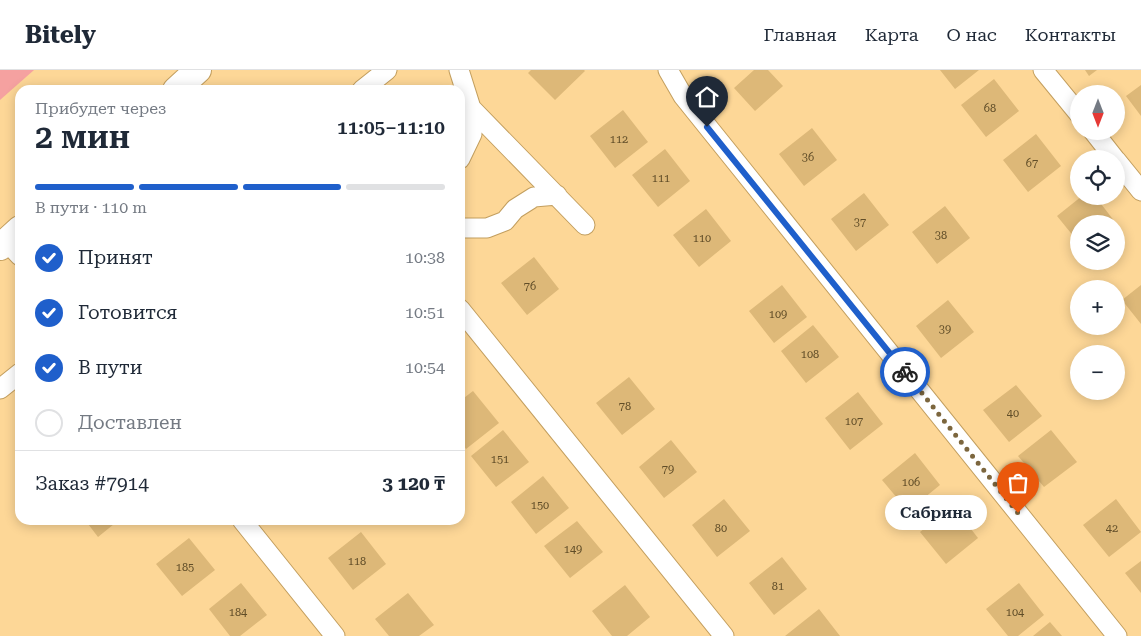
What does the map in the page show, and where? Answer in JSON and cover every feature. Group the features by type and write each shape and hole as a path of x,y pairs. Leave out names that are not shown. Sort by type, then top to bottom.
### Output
{"main road":[{"path":"182,85 198,70"}],"street":[{"path":"368,85 387,70"},
{"path":"459,70 464,85"},
{"path":"668,70 689,104 1117,636"},
{"path":"1043,70 1070,103"},
{"path":"465,89 471,108 472,134 465,148"},
{"path":"471,108 586,225"},
{"path":"1100,140 1108,150"},
{"path":"1125,171 1141,191"},
{"path":"465,228 487,228 505,221 515,209 534,197 557,195"},
{"path":"465,314 724,636"},
{"path":"0,389 15,377"},
{"path":"246,525 335,636"}],"shaded area":[{"path":"0,70 34,70 15,85 0,100"}],"building":[{"path":"531,70 585,71 555,100 528,73"},
{"path":"754,70 768,70 783,86 755,111 734,88"},
{"path":"940,70 979,70 955,89"},
{"path":"1085,70 1097,70 1089,76"},
{"path":"994,79 1019,111 986,137 961,105"},
{"path":"1141,85 1141,116 1126,96"},
{"path":"623,110 648,142 615,168 590,136"},
{"path":"812,128 837,160 804,186 779,154"},
{"path":"1036,134 1061,166 1028,192 1003,160"},
{"path":"665,149 690,181 658,207 632,175"},
{"path":"864,193 889,225 856,251 831,219"},
{"path":"1071,205 1102,205 1110,215 1070,215 1070,232 1057,216"},
{"path":"945,206 970,238 937,264 912,232"},
{"path":"706,209 731,241 699,267 673,235"},
{"path":"534,257 559,289 527,315 501,283"},
{"path":"782,285 807,317 774,343 749,311"},
{"path":"1141,285 1141,324 1125,304 1125,298"},
{"path":"948,300 974,332 941,358 916,326"},
{"path":"813,325 839,357 806,383 781,351"},
{"path":"629,377 655,409 622,435 596,403"},
{"path":"1016,385 1042,416 1009,442 983,410"},
{"path":"473,391 499,423 466,449 465,448 465,397"},
{"path":"858,392 883,424 850,450 825,418"},
{"path":"503,430 529,462 496,487 471,456"},
{"path":"1051,430 1077,462 1044,487 1018,456"},
{"path":"671,440 697,472 664,498 639,467"},
{"path":"915,453 940,485 908,511 882,480"},
{"path":"543,476 569,508 536,534 511,502"},
{"path":"724,499 750,531 717,557 692,525"},
{"path":"1116,499 1141,532 1109,557 1083,525"},
{"path":"953,506 978,538 946,564 920,532"},
{"path":"577,521 603,552 570,578 544,546"},
{"path":"89,525 113,525 98,537"},
{"path":"361,532 386,564 353,590 328,558"},
{"path":"189,538 215,570 182,596 156,564"},
{"path":"782,557 807,589 774,615 749,583"},
{"path":"1141,561 1141,593 1125,573"},
{"path":"241,583 267,615 240,636 230,636 209,609"},
{"path":"1019,583 1044,615 1018,636 1008,636 986,609"},
{"path":"625,585 650,617 627,636 612,636 592,611"},
{"path":"408,593 434,625 419,636 389,636 375,619"},
{"path":"819,609 840,636 785,636"},
{"path":"1050,622 1062,636 1033,636"}],"way so far":[{"path":"905,372 1018,513"}],"place":[{"name":"Сабрина","path":"1018,513"}],"route":[{"path":"707,127 905,372"}]}
